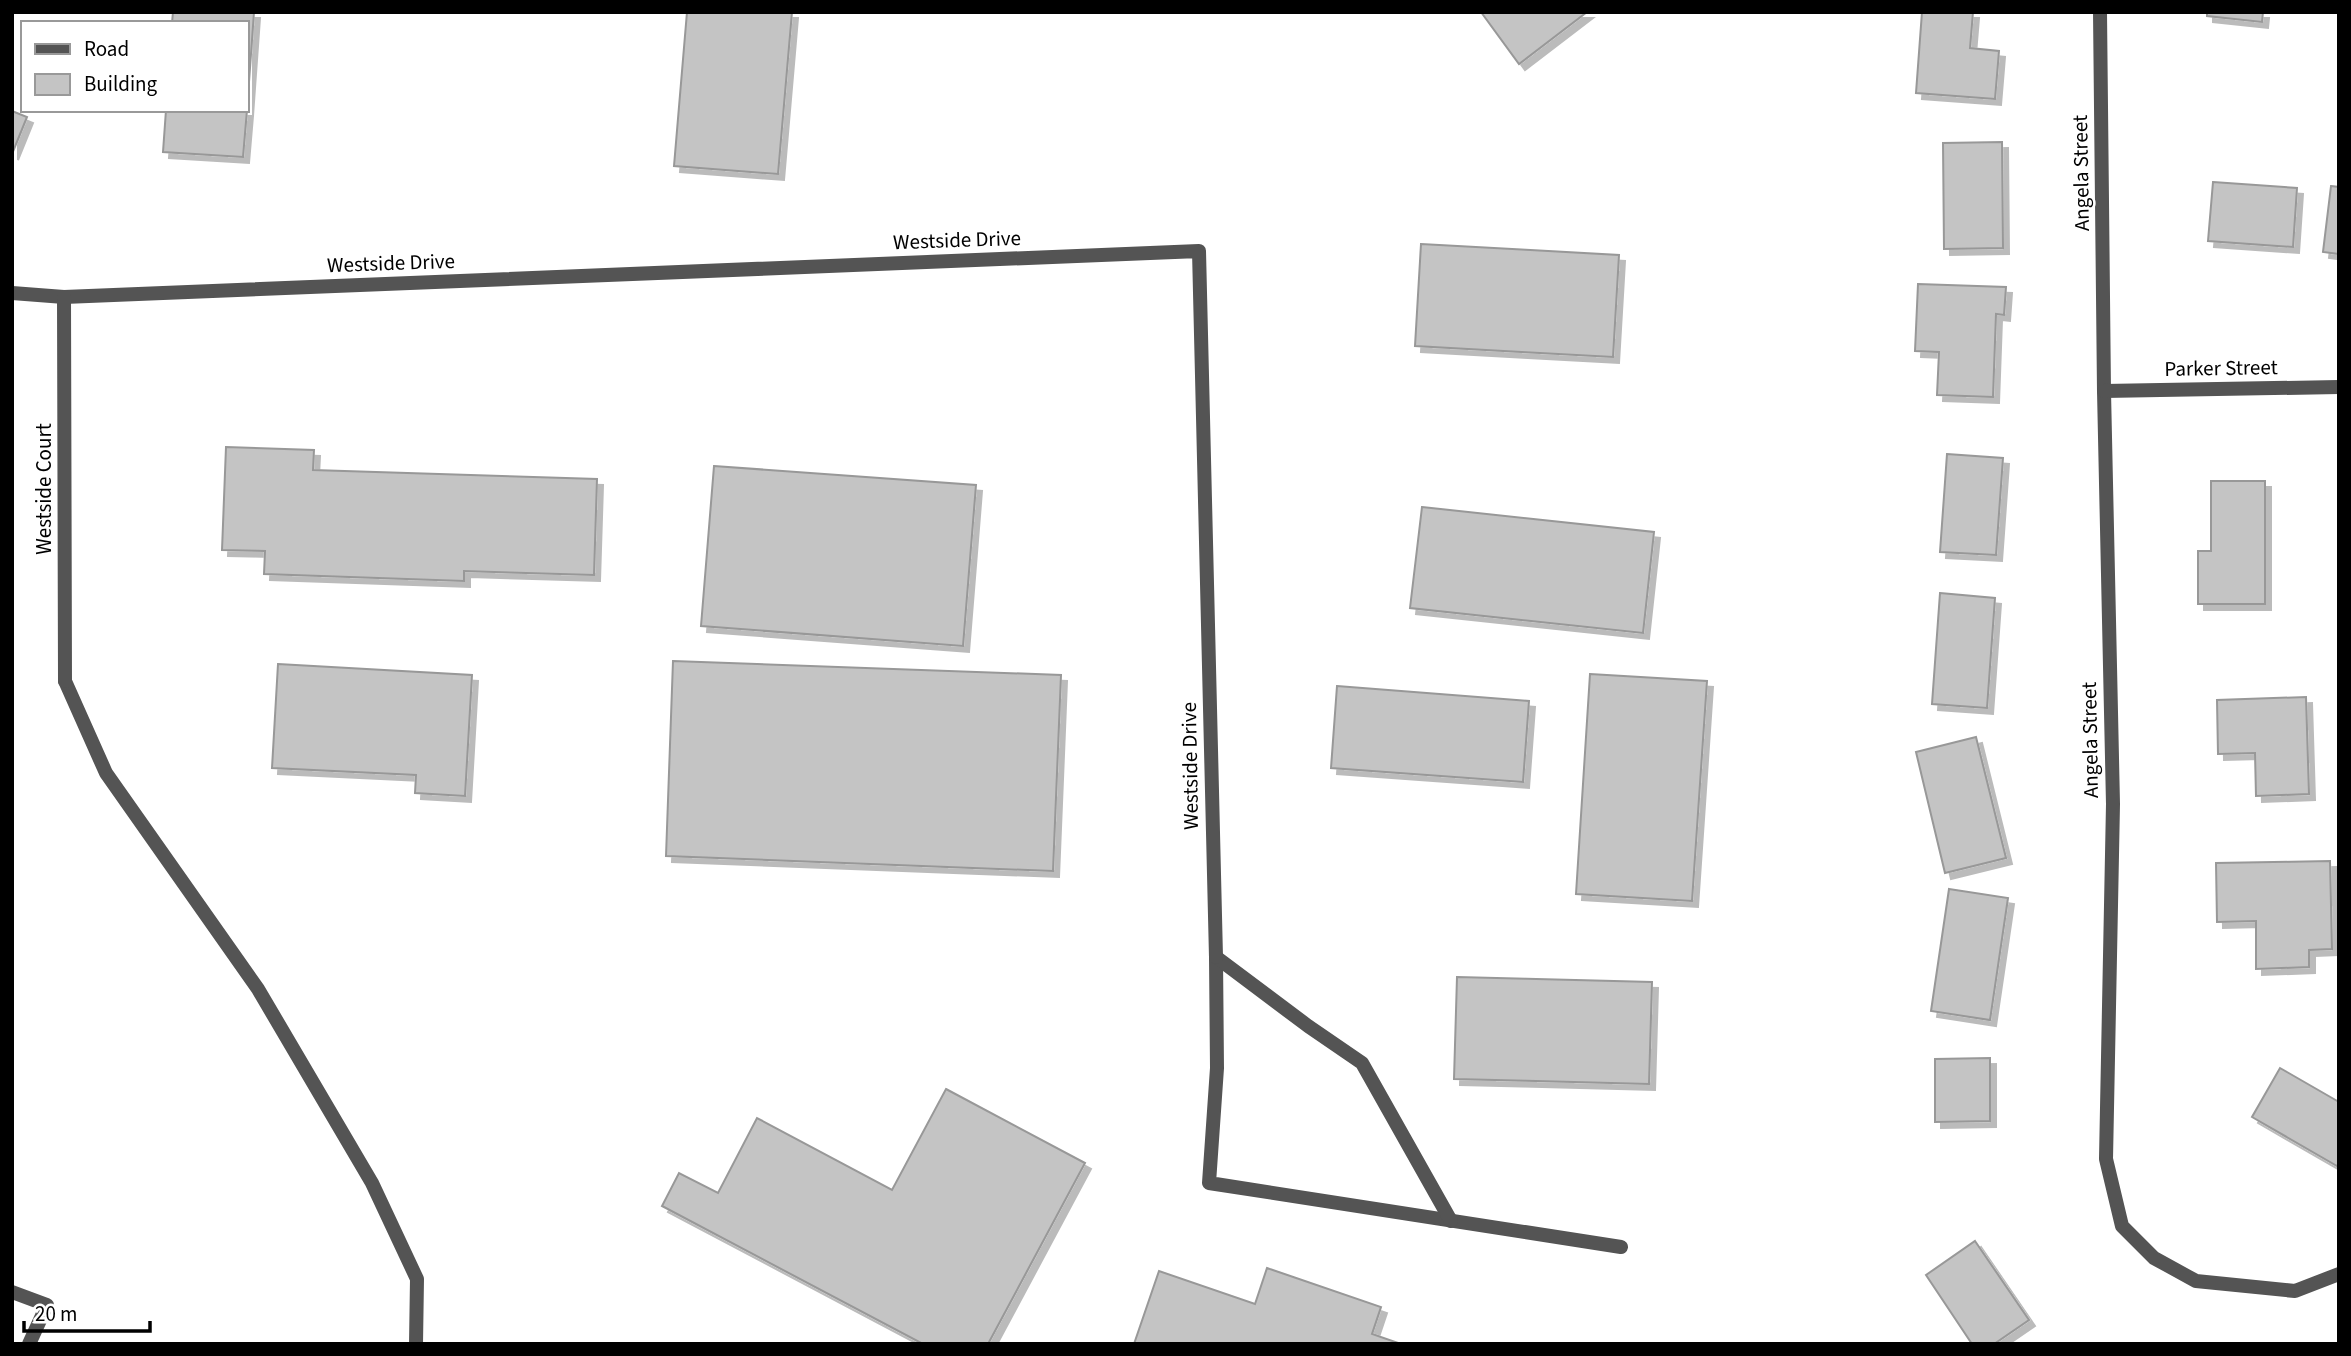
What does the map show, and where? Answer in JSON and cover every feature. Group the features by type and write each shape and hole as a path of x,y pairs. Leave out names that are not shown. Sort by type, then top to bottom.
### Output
{"street":[{"name":"Angela Street","path":"2100,12 2104,391 2113,804 2106,1159 2122,1226 2154,1258 2196,1281 2295,1291 2339,1274"},
{"name":"Westside Drive","path":"12,293 64,297 1199,251 1216,957"},
{"name":"Westside Court","path":"64,297 65,681 106,773 258,989 372,1183 417,1279 416,1344"},
{"name":"Parker Street","path":"2104,391 2339,387"},
{"path":"1216,957 1217,1068 1209,1183 1621,1247"},
{"path":"1216,957 1362,1063 1451,1221"},
{"path":"12,1292 47,1305 29,1344"}],"building":[{"path":"173,12 254,12 248,96 248,21 172,21"},
{"path":"687,12 792,12 778,174 674,166"},
{"path":"1481,12 1587,12 1519,64"},
{"path":"1922,12 1973,12 1970,48 1999,51 1995,99 1916,93"},
{"path":"2207,12 2263,12 2262,22 2207,16"},
{"path":"12,111 27,117 12,154"},
{"path":"166,112 247,112 243,157 163,152"},
{"path":"2002,142 2003,248 1944,249 1943,143"},
{"path":"2213,182 2297,188 2293,247 2208,241"},
{"path":"2331,186 2339,187 2339,254 2323,252"},
{"path":"1421,244 1619,255 1613,357 1415,346"},
{"path":"1918,284 2006,287 2004,315 1996,314 1993,397 1937,395 1939,352 1915,351"},
{"path":"226,447 314,450 313,470 597,479 594,575 464,571 464,581 264,574 265,551 222,550"},
{"path":"1947,454 2003,458 1996,555 1940,552"},
{"path":"714,466 976,485 963,646 701,626"},
{"path":"2211,481 2265,481 2265,604 2198,604 2198,551 2211,551"},
{"path":"1422,507 1654,532 1643,633 1410,608"},
{"path":"1940,593 1995,598 1987,708 1932,704"},
{"path":"673,661 1061,675 1053,871 666,856"},
{"path":"278,664 472,675 465,796 415,793 416,775 272,768"},
{"path":"1590,674 1707,681 1692,901 1576,894"},
{"path":"1337,686 1529,701 1523,782 1331,768"},
{"path":"2306,697 2309,794 2256,796 2255,753 2218,754 2217,700"},
{"path":"1976,737 2006,858 1945,873 1916,752"},
{"path":"2330,861 2332,949 2309,950 2309,967 2256,969 2256,921 2217,922 2216,863"},
{"path":"1949,889 2008,898 1990,1020 1931,1011"},
{"path":"1457,977 1652,982 1649,1084 1454,1079"},
{"path":"1990,1058 1990,1121 1935,1122 1935,1059"},
{"path":"2280,1068 2339,1102 2337,1166 2252,1117"},
{"path":"946,1089 1085,1163 988,1344 923,1344 662,1206 679,1173 718,1193 757,1118 892,1190"},
{"path":"1975,1241 2029,1320 1994,1344 1972,1344 1926,1275"},
{"path":"1267,1268 1381,1307 1372,1334 1401,1344 1134,1344 1159,1271 1255,1304"}]}
